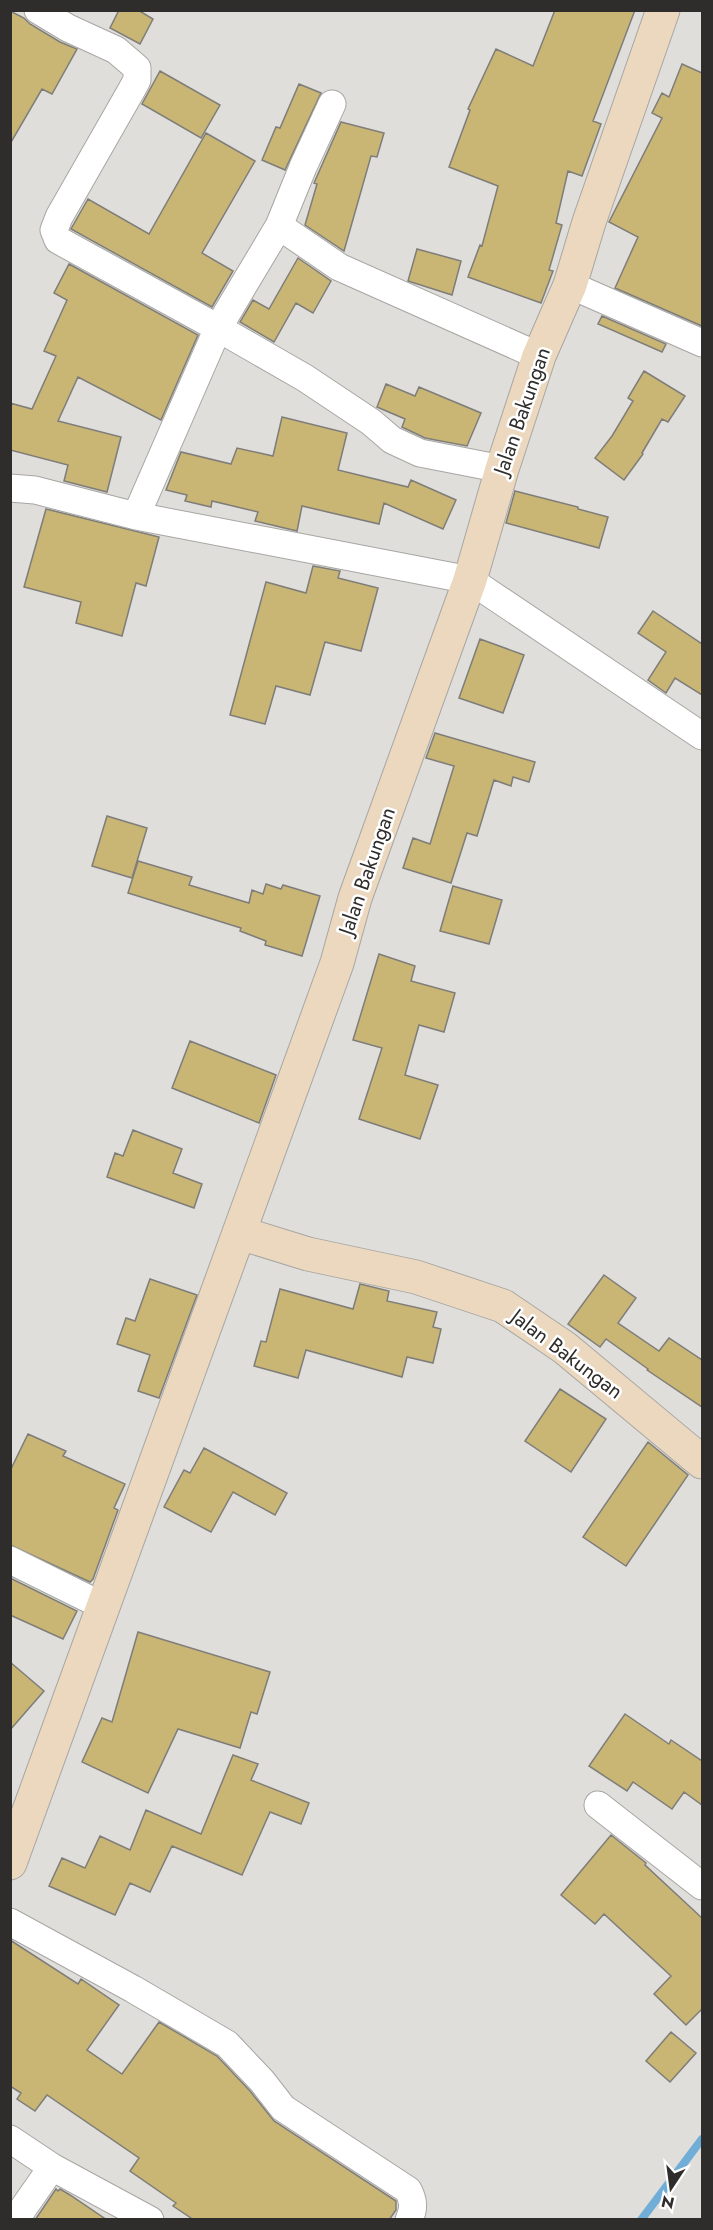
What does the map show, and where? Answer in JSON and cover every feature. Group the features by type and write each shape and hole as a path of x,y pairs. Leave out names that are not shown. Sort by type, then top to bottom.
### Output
{"main road":[{"name":"Jalan Bakungan","path":"663,10 589,222 570,285 540,356 502,469 470,580 355,898 337,963 240,1233 308,1254 416,1277 503,1306 565,1348 702,1461"},
{"path":"10,1863 240,1233"}],"street":[{"path":"38,10 75,19 138,68 131,90 59,217 54,230 58,240 305,378 371,422 392,440 420,453 502,469"},
{"path":"136,516 218,328 279,226 332,104"},
{"path":"279,226 339,267 540,356"},
{"path":"570,285 702,343"},
{"path":"10,488 35,490 136,516 470,580 702,736"},
{"path":"10,1560 105,1607"},
{"path":"598,1805 702,1886"},
{"path":"10,1922 133,1989 227,2044 262,2081 283,2108 408,2190 413,2198 408,2220"},
{"path":"10,2139 52,2167 150,2220"},
{"path":"15,2220 52,2167"}],"building":[{"path":"119,10 138,10 153,19 140,44 110,28"},
{"path":"555,10 635,10 593,121 601,124 582,176 568,171 556,223 562,225 549,270 553,271 541,303 468,277 480,245 482,246 498,186 449,167 470,110 468,109 496,49 533,66"},
{"path":"10,11 60,42 77,49 52,94 42,89 10,144"},
{"path":"682,64 702,73 702,326 615,288 638,237 609,222 662,118 652,113 662,93 669,97"},
{"path":"160,71 220,105 201,138 142,104"},
{"path":"299,84 321,93 285,170 262,160 276,127 280,128"},
{"path":"341,122 384,133 377,157 371,156 344,251 305,225 317,184 314,183"},
{"path":"206,133 255,161 202,253 233,271 212,307 71,229 88,199 149,234"},
{"path":"417,249 461,261 452,295 408,281"},
{"path":"298,258 331,281 313,313 296,303 274,342 240,322 253,300 269,309"},
{"path":"69,264 198,335 161,420 78,377 58,421 121,437 107,492 64,481 68,465 10,450 10,403 32,409 56,356 44,351 67,300 54,293"},
{"path":"602,316 666,344 662,352 598,324"},
{"path":"644,371 685,396 668,422 662,419 643,454 624,480 595,458 612,436 633,401 628,398"},
{"path":"386,384 415,396 419,387 481,413 467,446 425,438 402,427 405,419 377,407"},
{"path":"282,417 347,433 338,470 408,487 411,480 456,500 443,529 384,503 379,524 302,506 297,531 255,521 258,512 212,501 211,507 185,501 187,495 166,490 181,452 231,464 237,448 273,456"},
{"path":"515,491 608,517 599,548 506,523"},
{"path":"46,509 159,537 146,586 136,583 122,636 76,623 81,602 24,587"},
{"path":"313,566 340,571 338,578 378,588 361,651 325,642 310,695 276,686 265,724 230,715 266,582 306,593"},
{"path":"653,611 702,644 702,695 675,678 666,693 648,680 666,652 638,633"},
{"path":"480,639 524,655 503,713 459,698"},
{"path":"435,733 535,762 529,782 513,777 511,786 494,780 477,836 467,833 451,883 403,868 413,838 430,844 454,766 426,758"},
{"path":"107,816 147,828 132,878 92,866"},
{"path":"138,861 192,877 189,885 249,903 252,890 263,894 266,884 281,889 283,885 320,896 302,956 265,945 266,941 240,931 241,928 128,893"},
{"path":"453,886 502,900 489,944 440,931"},
{"path":"379,954 415,966 411,981 455,993 444,1032 419,1025 405,1075 438,1085 420,1139 359,1119 382,1048 353,1040"},
{"path":"190,1041 276,1075 259,1123 172,1088"},
{"path":"133,1130 182,1149 173,1173 202,1184 194,1208 107,1177 115,1153 123,1156"},
{"path":"604,1275 636,1298 618,1323 659,1351 669,1338 702,1360 702,1407 606,1339 600,1347 568,1324"},
{"path":"150,1279 197,1295 159,1398 138,1391 150,1355 117,1344 126,1318 135,1321"},
{"path":"360,1284 389,1291 387,1301 437,1312 433,1327 441,1329 433,1363 407,1357 402,1377 306,1350 298,1378 254,1366 261,1341 266,1342 280,1289 353,1309"},
{"path":"560,1389 606,1419 571,1472 525,1441"},
{"path":"28,1434 66,1451 63,1456 125,1484 114,1508 118,1510 90,1582 10,1545 10,1471"},
{"path":"648,1442 688,1475 626,1566 583,1537"},
{"path":"204,1448 287,1493 275,1515 233,1492 211,1532 164,1507 184,1470 190,1473"},
{"path":"10,1578 77,1611 63,1639 10,1615"},
{"path":"138,1632 270,1672 257,1714 251,1712 240,1748 178,1729 148,1793 82,1762 102,1718 112,1722"},
{"path":"10,1662 44,1691 10,1730"},
{"path":"625,1714 669,1744 671,1740 702,1761 702,1805 684,1792 672,1809 633,1782 627,1791 589,1766"},
{"path":"233,1755 258,1764 251,1780 309,1803 301,1824 270,1812 242,1875 172,1846 150,1892 130,1883 115,1915 49,1886 62,1858 85,1868 100,1836 130,1850 146,1810 201,1834"},
{"path":"611,1835 646,1863 645,1865 702,1918 702,2009 686,2025 654,1994 671,1976 604,1914 595,1924 561,1895"},
{"path":"10,1940 78,1984 81,1979 119,2005 87,2050 122,2074 159,2022 217,2056 274,2121 396,2201 396,2210 389,2220 194,2220 173,2206 176,2203 130,2171 139,2158 47,2095 35,2111 17,2099 21,2093 10,2086"},
{"path":"671,2032 696,2053 670,2082 646,2061"},
{"path":"56,2189 70,2195 107,2220 35,2220"}],"waterway":[{"path":"641,2220 702,2139"}]}
